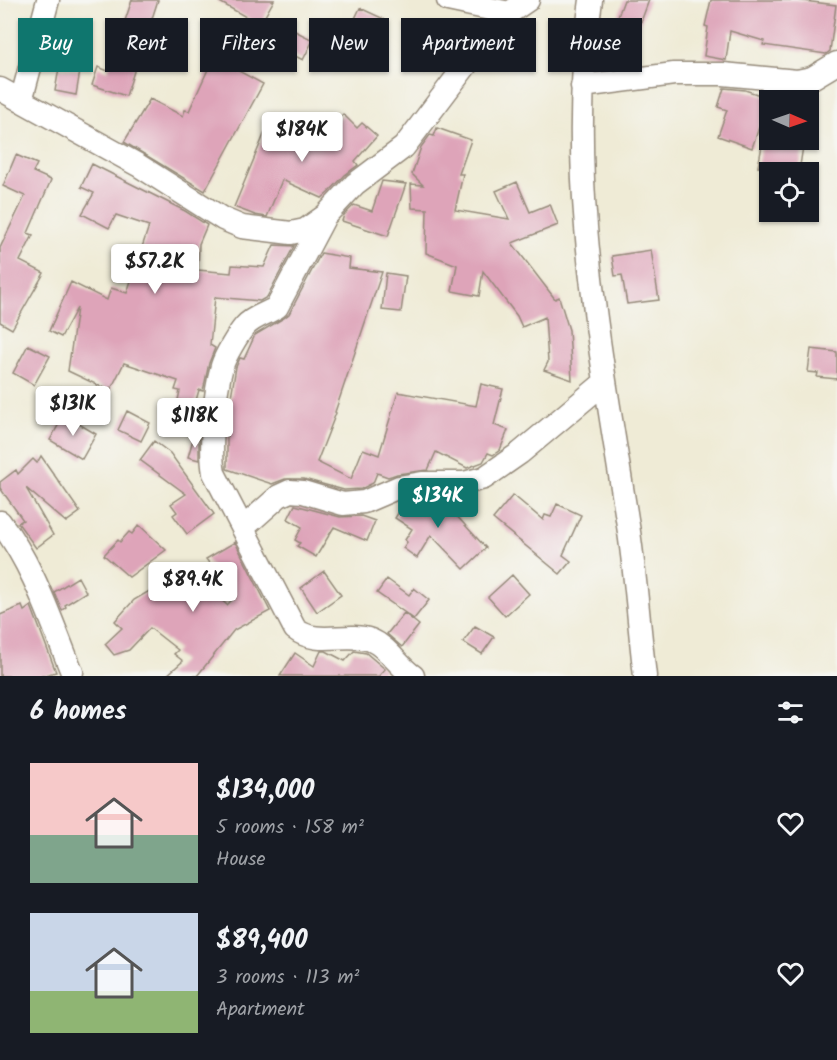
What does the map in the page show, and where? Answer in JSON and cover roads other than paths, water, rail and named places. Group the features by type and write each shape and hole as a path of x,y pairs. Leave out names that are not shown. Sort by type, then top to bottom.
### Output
{"street":[{"path":"21,101 48,0"},
{"path":"448,0 509,13"},
{"path":"0,89 138,165 223,219 242,227 291,233 305,230 325,216 356,184 404,147 488,36 509,13 528,0"},
{"path":"591,0 583,56 582,86 581,149 586,238 605,382 629,535 645,676"},
{"path":"582,86 674,74 723,74 797,81 812,78 837,63"},
{"path":"325,216 277,307 267,314 256,317 246,325 223,363 218,383 211,458 214,472 295,629 303,635 315,638 369,640 380,645 413,676"},
{"path":"243,528 279,496 290,491 303,492 343,504 364,502 399,486 422,483 464,483 484,478 520,453 605,382"},
{"path":"0,522 27,564 72,672"}]}
